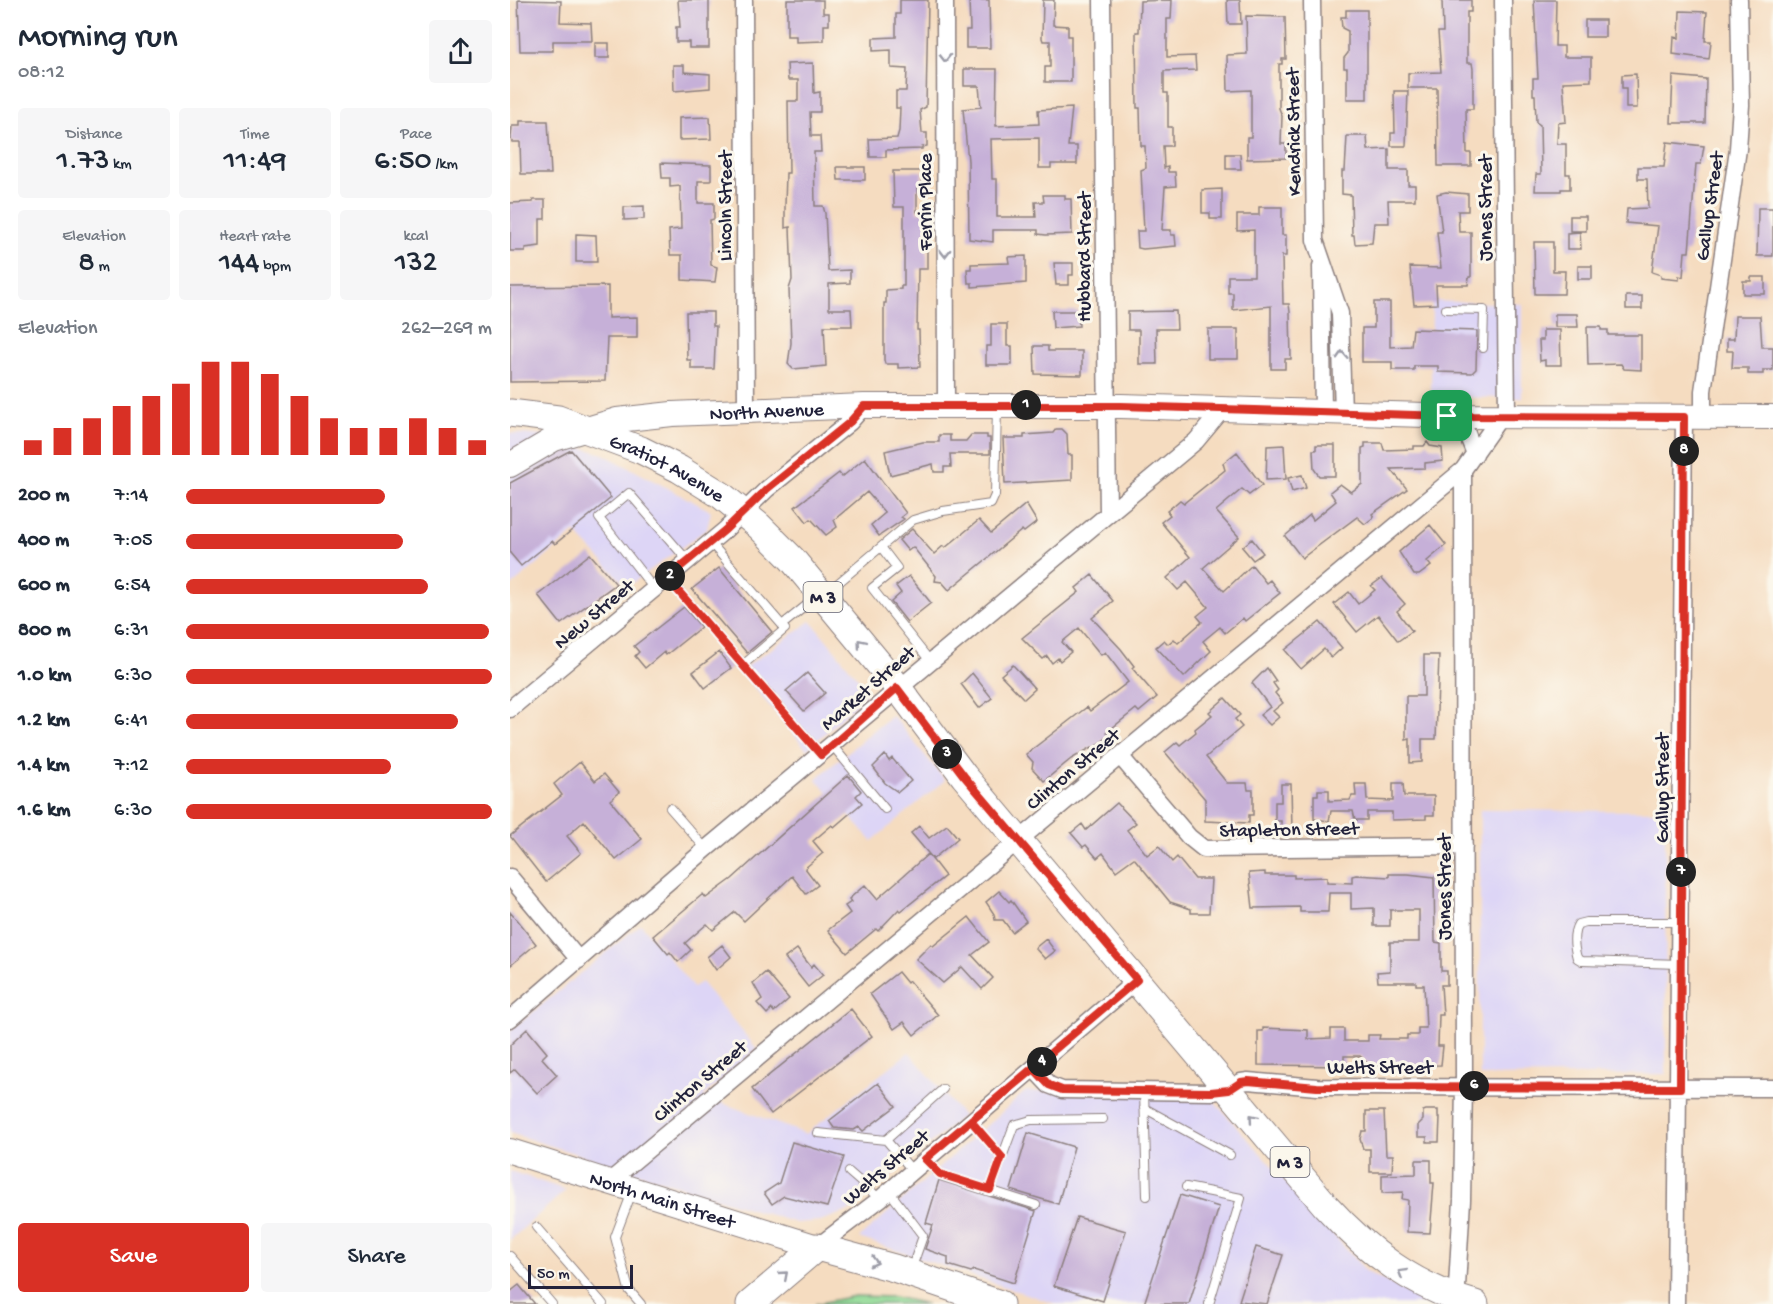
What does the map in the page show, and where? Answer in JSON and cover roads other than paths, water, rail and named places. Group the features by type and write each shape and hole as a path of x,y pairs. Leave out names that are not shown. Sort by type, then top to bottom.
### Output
{"main road":[{"name":"North Avenue","path":"510,465 554,439 641,416 864,406 1106,406 1460,416 1773,417"},
{"name":"Gratiot Avenue","path":"510,413 558,419 589,428 679,469 742,511 792,559 897,688 964,776 1326,1206 1366,1247 1412,1278 1462,1302"},
{"name":"North Main Street","path":"510,1151 817,1247"},
{"path":"750,1304 817,1247 910,1273 959,1294 1000,1304"}],"street":[{"name":"Lincoln Street","path":"744,0 746,411"},
{"name":"Ferrin Place","path":"945,0 946,405"},
{"name":"Hubbard Street","path":"1102,0 1108,514"},
{"name":"Kendrick Street","path":"1312,0 1315,240 1321,263 1333,413"},
{"name":"Jones Street","path":"1503,0 1504,416"},
{"name":"Gallup Street","path":"1676,1304 1680,964 1694,417 1703,391 1740,129 1739,0"},
{"name":"New Street","path":"510,709 688,561 742,511 850,422 864,406"},
{"name":"Market Street","path":"510,1019 897,688 1196,441 1222,410"},
{"path":"1460,416 1475,454"},
{"name":"Clinton Street","path":"610,1181 1463,470 1504,416"},
{"name":"Jones Street","path":"1462,1302 1463,470"},
{"name":"Stapleton Street","path":"1120,756 1189,837 1204,849 1464,846"},
{"path":"510,877 579,960"},
{"name":"Welts Street","path":"817,1247 884,1195 1137,980"},
{"name":"Welts Street","path":"1034,1069 1049,1085 1062,1090 1229,1090 1241,1082 1248,1081 1317,1087 1773,1088"}],"lane":[{"path":"1446,309 1484,310 1483,348"},
{"path":"710,542 782,626 917,518 943,511 991,504 995,495 997,405"},
{"path":"654,589 599,518 628,493 688,561"},
{"path":"881,547 897,568 872,588 930,661"},
{"path":"667,578 744,664 885,809"},
{"path":"744,664 785,629"},
{"path":"670,808 706,849"},
{"path":"1680,964 1588,963 1577,958 1574,930 1578,924 1586,922 1681,922"},
{"path":"886,1140 944,1089"},
{"path":"1144,1091 1147,1196"},
{"path":"1144,1108 1230,1155"},
{"path":"990,1190 1014,1125 1031,1120 1103,1119"},
{"path":"971,1121 1002,1157"},
{"path":"818,1133 886,1140 912,1170"},
{"path":"925,1159 940,1174 1036,1205"},
{"path":"849,1172 884,1195 923,1236 910,1273"},
{"path":"1186,1187 1241,1198 1209,1304"},
{"path":"633,1189 615,1237 629,1290 641,1304"},
{"path":"536,1227 603,1304"},
{"path":"510,1256 552,1304"}]}
